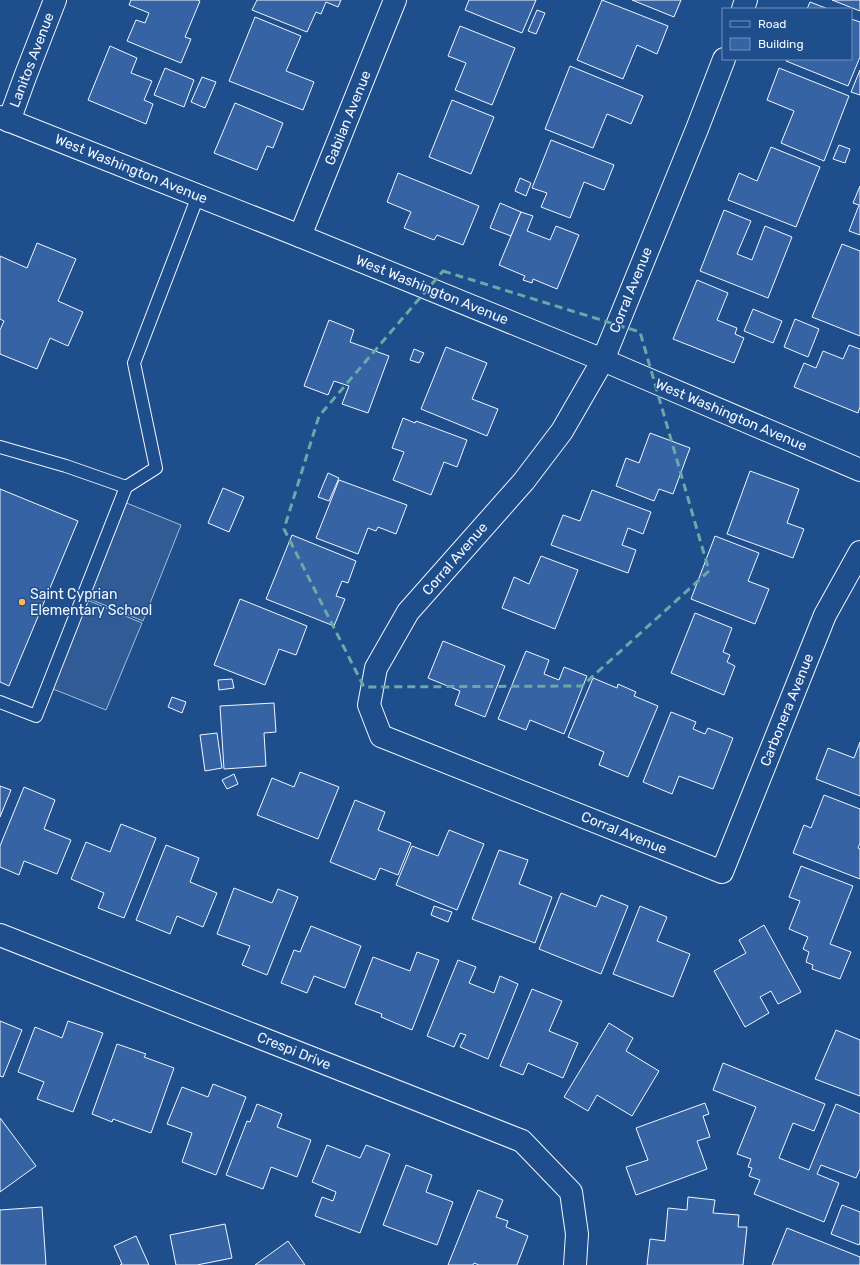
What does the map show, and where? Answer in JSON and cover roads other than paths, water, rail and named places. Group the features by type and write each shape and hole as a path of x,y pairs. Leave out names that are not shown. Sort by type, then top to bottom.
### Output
{"street":[{"name":"Lanitos Avenue","path":"5,119 25,77 55,0"},
{"name":"Gabilan Avenue","path":"300,236 395,0"},
{"name":"Corral Avenue","path":"722,872 381,736 369,705 376,668 408,612 534,469 562,431 603,360 724,60"},
{"name":"West Washington Avenue","path":"5,119 300,236 603,360 860,470"},
{"name":"Carbonera Avenue","path":"722,872 825,616 860,552"},
{"name":"Crespi Drive","path":"0,935 522,1141 571,1192 577,1234 575,1265"}],"lane":[{"path":"0,702 36,716 126,487 156,468 134,363 198,196"},
{"path":"0,447 66,466 126,487"}],"place":[{"name":"Saint Cyprian Elementary School","path":"22,602"}]}
